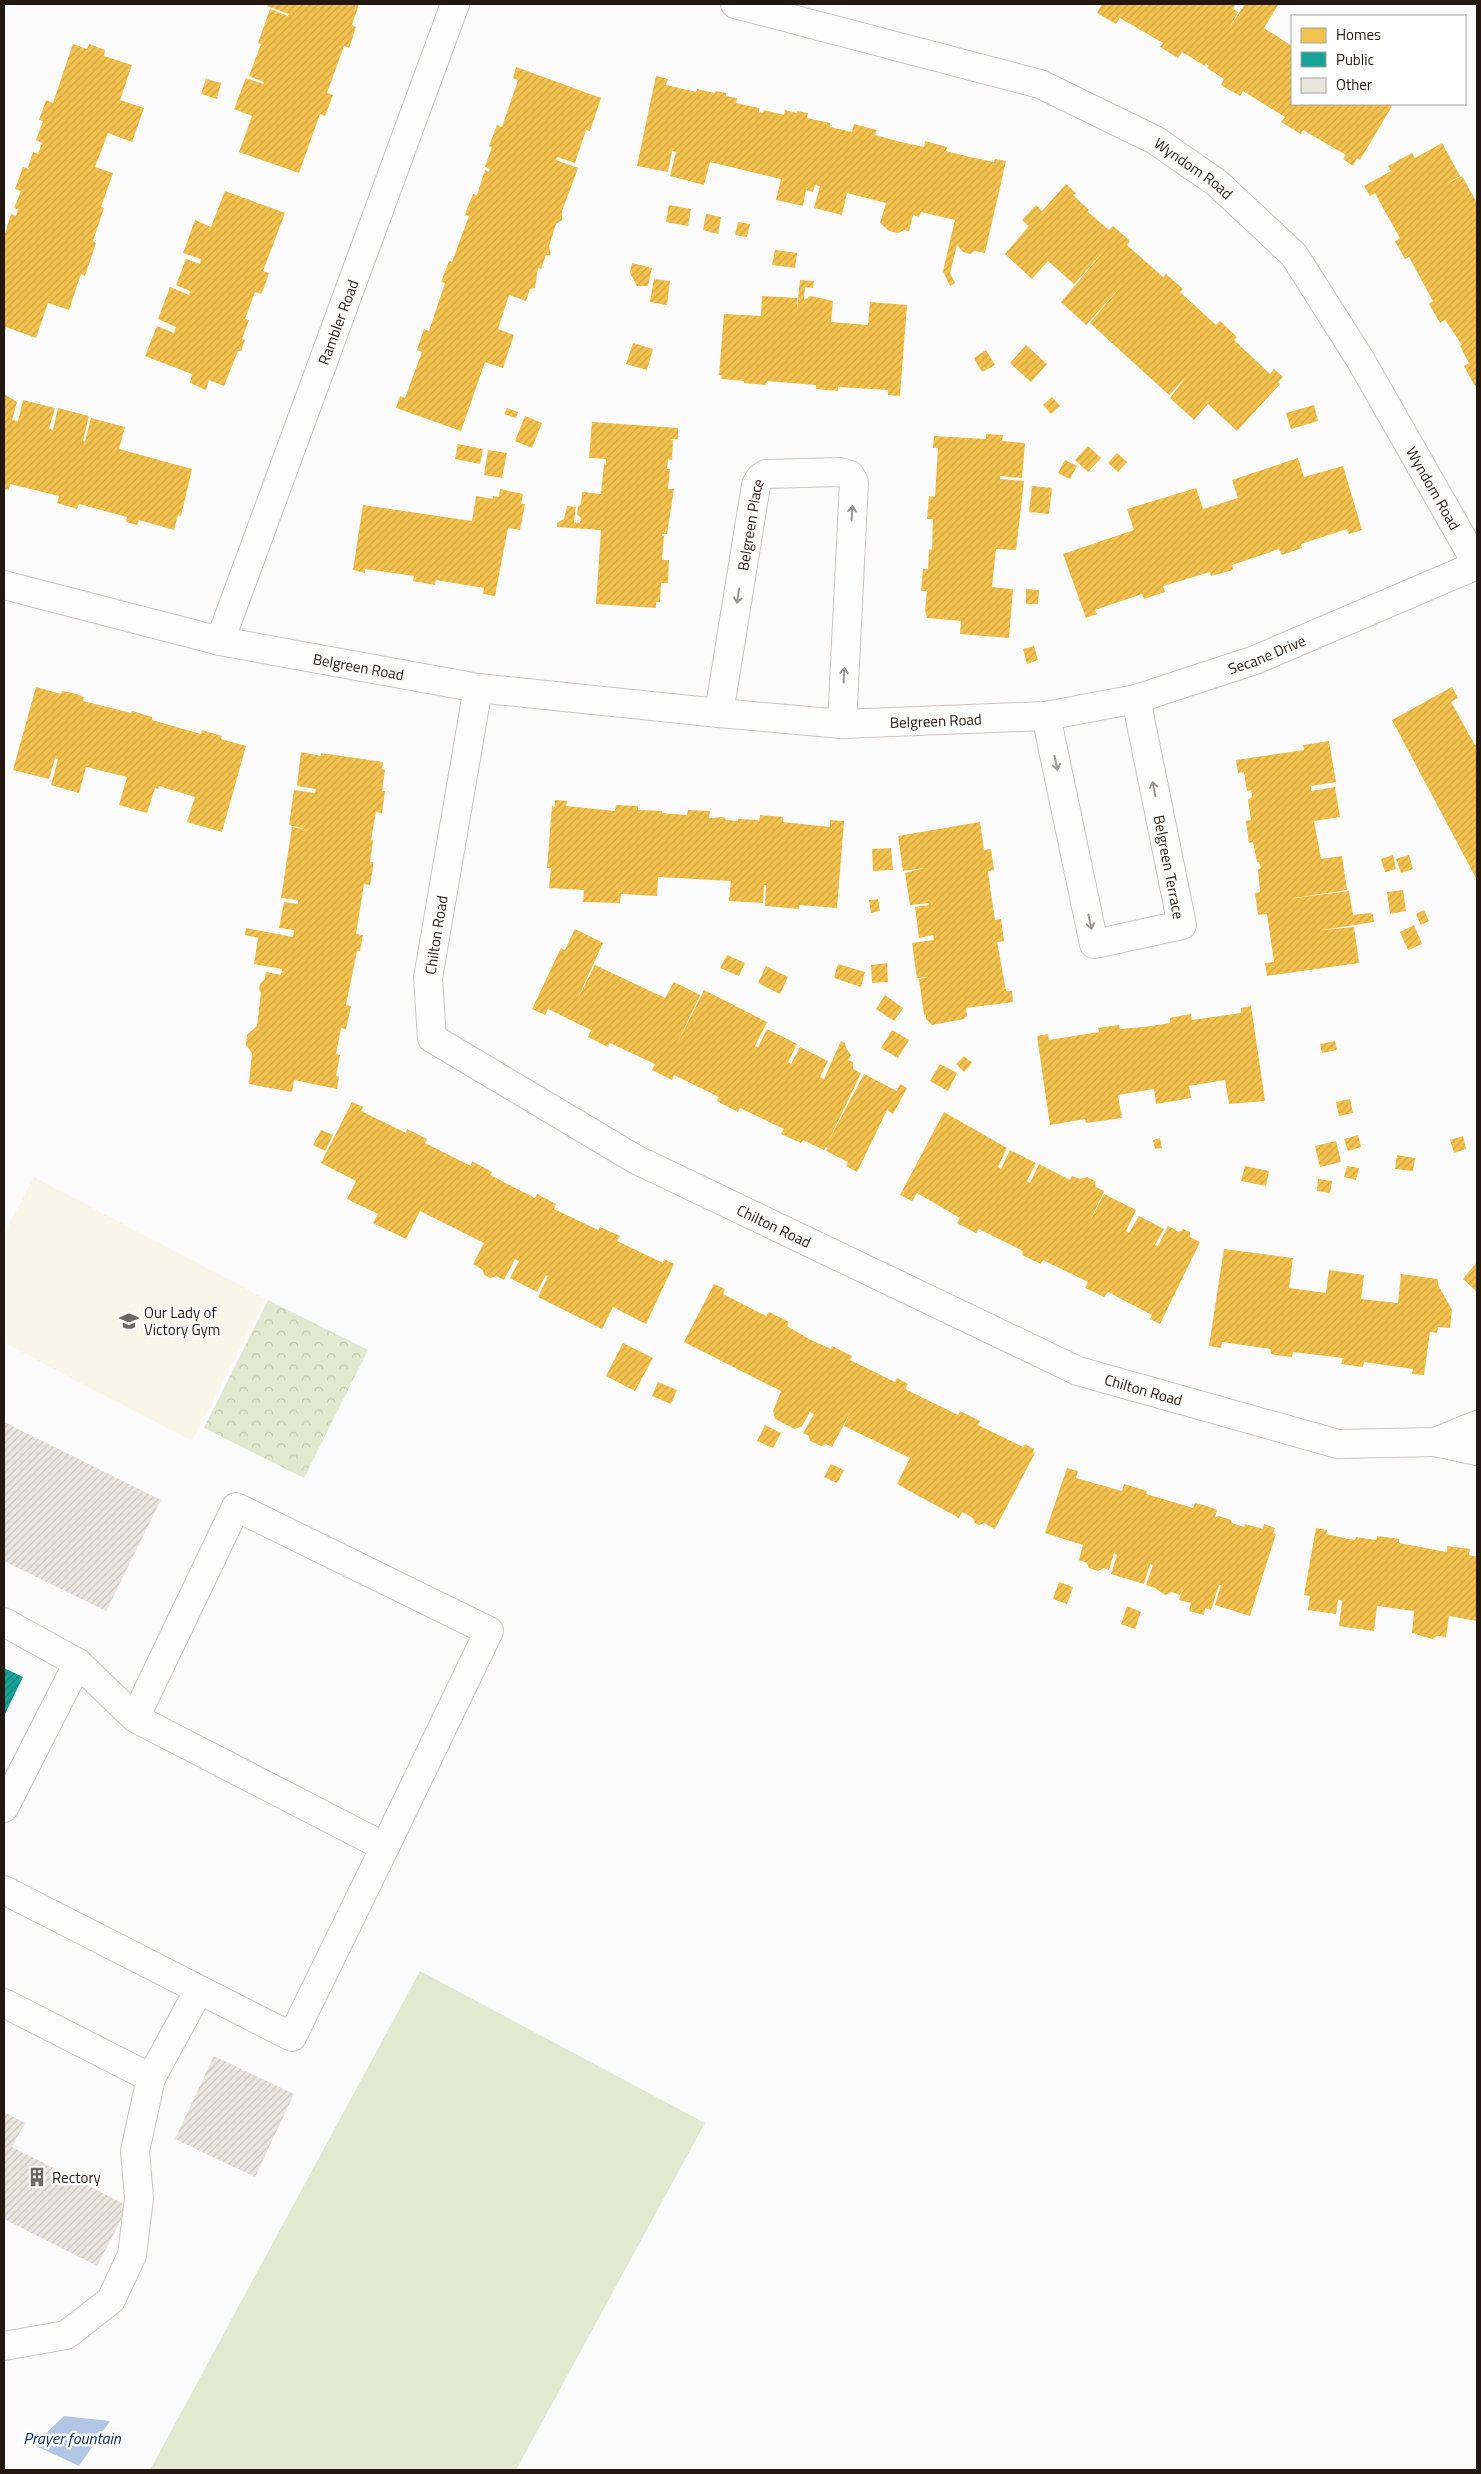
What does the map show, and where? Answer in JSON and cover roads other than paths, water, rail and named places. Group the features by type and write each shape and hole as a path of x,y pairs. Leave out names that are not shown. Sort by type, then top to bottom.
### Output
{"street":[{"name":"Rambler Road","path":"220,641 455,4"},
{"name":"Wyndom Road","path":"735,4 1040,84 1155,140 1217,183 1294,255 1360,359 1477,565"},
{"name":"Belgreen Place","path":"719,713 756,485 760,478 766,474 840,472 850,475 854,482 834,723"},
{"name":"Secane Drive","path":"1046,716 1136,699 1255,660 1477,565"},
{"name":"Belgreen Road","path":"4,585 220,641 478,688 719,713"},
{"name":"Chilton Road","path":"478,688 428,978 432,1038 635,1159 1078,1371 1338,1444 1434,1442 1476,1434"},
{"name":"Belgreen Terrace","path":"1046,716 1094,944 1182,925 1136,699"},
{"path":"719,713 834,723"},
{"name":"Belgreen Road","path":"834,723 1046,716"},
{"path":"4,1890 292,2037 489,1632 236,1507 135,1718"},
{"path":"4,1622 78,1663 135,1718 385,1847"},
{"path":"4,1808 78,1663"},
{"path":"4,2346 66,2335 111,2300 132,2255 139,2198 134,2151 151,2078 199,1990"},
{"path":"4,2002 151,2078"}],"water":[{"name":"Prayer fountain","path":"64,2416 110,2421 79,2466 34,2445"}],"place":[{"name":"Our Lady of Victory Gym","path":"129,1321"},
{"name":"Rectory","path":"37,2177"}]}
